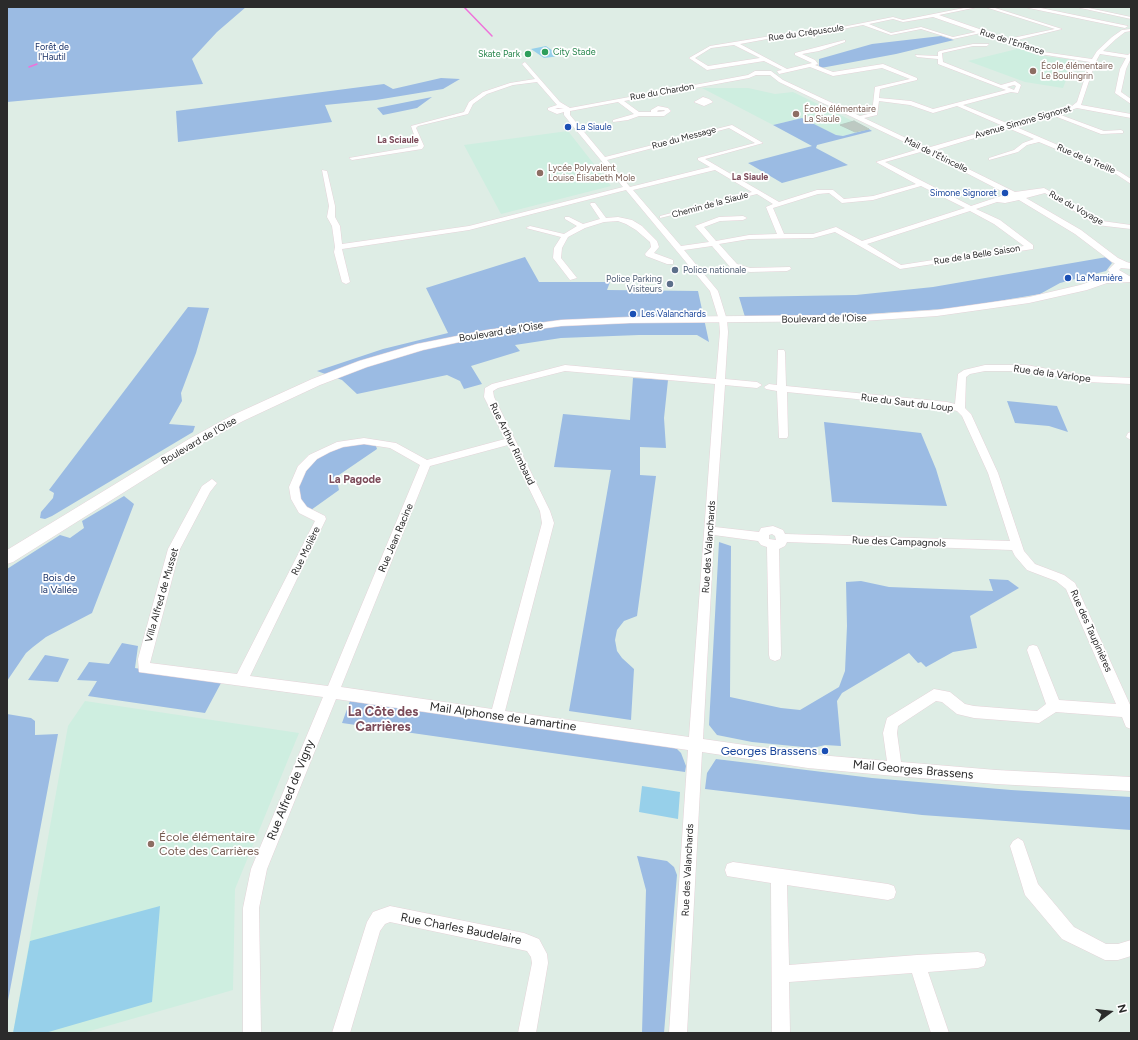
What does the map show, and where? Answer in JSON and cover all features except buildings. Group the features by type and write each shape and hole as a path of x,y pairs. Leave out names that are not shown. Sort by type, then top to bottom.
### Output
{"main road":[{"path":"1027,7 1127,29"},
{"path":"1115,266 1128,280"},
{"name":"Boulevard de l'Oise","path":"1047,296 1077,280 1115,266 1130,266"},
{"name":"Boulevard de l'Oise","path":"7,558 226,424 306,386 370,362 456,339 533,326 596,321 830,319 905,316 998,305 1083,288 1108,279 1128,280"}],"street":[{"name":"Rue du Crépuscule","path":"765,59 708,68 691,58 710,47 783,35 822,32 893,18 903,21 976,7"},
{"path":"987,7 1060,29 989,45 973,45 940,52 939,58 941,64 1010,91 1016,92 1019,85 1015,83 1000,87"},
{"path":"1078,7 1090,8 1131,18"},
{"name":"Rue de l'Enfance","path":"933,15 1042,53 1093,61"},
{"path":"864,24 891,34 920,28 949,38 980,32"},
{"name":"Avenue Simone Signoret","path":"922,184 879,162 1054,114 1077,105 1093,61 1107,43 1127,29"},
{"path":"822,32 843,40 817,50 797,54 833,74 883,66 915,79 877,88 875,114 859,118"},
{"path":"999,44 1006,41"},
{"path":"735,43 786,70"},
{"path":"1099,52 1130,56 1123,69 1118,93 1131,102"},
{"path":"917,56 939,58"},
{"name":"Rue des Valanchards","path":"525,64 714,291 723,320 678,1033"},
{"path":"771,74 813,64"},
{"path":"1123,69 1131,70"},
{"name":"Rue du Chardon","path":"562,109 680,89 759,73 771,74"},
{"name":"Mail de l'Étincelle","path":"771,74 776,76 780,81 926,150 1017,196 1078,232 1115,266"},
{"path":"352,158 420,148 421,146 413,127 416,125 466,113 471,103 485,94 512,84 537,80"},
{"path":"680,89 694,96"},
{"path":"876,99 911,103 933,111 1010,91"},
{"path":"619,100 638,114"},
{"name":"Rue de la Treille","path":"956,104 1118,173 1131,182"},
{"path":"1077,105 1131,116"},
{"path":"615,121 626,119 638,114 656,113"},
{"path":"1054,114 1103,133 1120,132"},
{"name":"Rue du Message","path":"604,159 730,126 760,143 700,159 716,168"},
{"path":"991,159 1016,152 1025,144 1039,140"},
{"path":"339,247 469,228 716,168 778,204"},
{"path":"324,172 332,206 331,216 336,226 339,247 338,252 346,282"},
{"path":"781,236 769,206 817,192 831,191 842,201 873,198 922,184"},
{"name":"Rue de la Belle Saison","path":"679,249 749,237 813,236 836,229 900,267 1030,246 997,222 922,184"},
{"name":"Rue du Voyage","path":"1017,196 1044,190 1100,223 1131,227"},
{"name":"Chemin de la Siaule","path":"662,218 758,192"},
{"path":"862,244 971,209 999,198 1017,196"},
{"path":"593,204 604,220"},
{"path":"567,218 582,226"},
{"path":"743,218 719,219 699,226 730,264 739,268 750,270 787,269"},
{"path":"573,278 557,258 558,248 565,236 582,226 604,220 618,219 629,222 639,228 653,241 654,246 649,254 670,262"},
{"path":"530,228 565,236"},
{"path":"781,352 783,436"},
{"name":"Rue Arthur Rimbaud","path":"497,715 548,523 545,511 510,441 488,394 488,390 495,386 565,368 757,386"},
{"name":"Rue de la Varlope","path":"960,409 961,376 967,372 985,368 1026,368 1088,379 1131,381"},
{"name":"Rue du Saut du Loup","path":"769,387 947,405 960,409 968,417 993,473"},
{"name":"Rue Molière","path":"241,680 321,519 303,510 296,499 294,487 302,469 313,457 326,450 341,444 364,441 392,444 426,464"},
{"path":"426,464 510,441"},
{"name":"Rue Jean Racine","path":"332,692 426,464"},
{"name":"Rue des Taupinières","path":"993,473 1016,546 1022,559 1031,567 1060,578 1071,586 1129,717"},
{"name":"Villa Alfred de Musset","path":"144,668 144,659 174,550 203,494 212,483"},
{"name":"Rue des Campagnols","path":"709,530 762,536 765,531 773,530 779,533 778,542 1016,546"},
{"path":"775,655 778,542"},
{"path":"1033,650 1054,706"},
{"name":"Mail Alphonse de Lamartine","path":"144,668 497,715 696,745"},
{"name":"Rue Alfred de Vigny","path":"252,1033 251,908 255,883 263,857 332,692"},
{"path":"895,769 890,733 892,722 934,695 945,696 962,710 974,712 1039,717 1054,706 1129,717"},
{"name":"Mail Georges Brassens","path":"696,745 808,761 895,769 996,777 1131,784"},
{"path":"1018,846 1031,889 1068,933 1105,952 1118,952 1131,948"},
{"path":"733,870 888,892"},
{"path":"779,876 781,1033"},
{"name":"Rue Charles Baudelaire","path":"341,1033 375,923 379,918 387,914 529,942 536,949 540,963 527,1033"},
{"path":"780,974 917,963 978,960"},
{"path":"917,963 940,1033"}],"shaded area":[{"name":"City Stade","path":"546,46 560,56 544,58 531,49"},
{"name":"École élémentaire Le Boulingrin","path":"1021,48 1036,55 1074,60 1063,88 1025,82 968,61"},
{"name":"École élémentaire La Siaule","path":"702,88 748,88 775,94 793,92 869,129 843,136 836,135 802,118 773,125"},
{"name":"Lycée Polyvalent Louise Élisabeth Mole","path":"568,131 611,186 501,214 464,145"},
{"name":"École élémentaire Cote des Carrières","path":"85,701 299,733 235,889 233,990 83,1033 13,1033 68,726"},
{"path":"642,786 680,792 678,819 639,812"},
{"path":"160,906 152,1002 45,1033 13,1033 30,941"}],"green space":[{"name":"Forêt de l'Hautil","path":"7,7 246,7 217,32 192,59 203,84 7,102"},
{"path":"941,36 954,40 896,54 821,68 819,66 819,59 872,44"},
{"path":"441,78 460,79 443,89 376,100 325,105 332,122 178,142 176,111 384,84 393,89"},
{"path":"432,97 417,108 383,115 377,108"},
{"path":"802,118 836,135 843,136 869,129 872,131 817,145 816,148 848,165 782,183 748,163 812,146 773,125"},
{"path":"525,257 539,282 610,282 607,290 698,291 709,342 697,335 639,335 561,338 515,345 520,351 471,366 482,384 464,389 460,381 447,375 357,394 342,380 317,371 383,349 448,333 426,288"},
{"path":"1107,257 1112,263 1106,271 1060,283 1040,294 958,308 852,315 745,317 739,297 856,295 933,287"},
{"path":"188,307 209,308 196,353 181,393 182,401 169,424 195,426 193,432 52,516 45,519 40,518 41,512 53,498 54,493 49,490"},
{"path":"633,378 668,380 664,418 666,448 640,447 640,475 656,476 637,616 624,621 617,630 615,640 617,651 634,669 631,720 569,711 611,470 554,467 563,414 630,420"},
{"path":"1007,401 1057,406 1068,432 1049,426 1015,423"},
{"path":"824,422 921,433 936,469 947,506 832,502"},
{"path":"375,443 377,449 336,477 339,490 311,510 305,507 301,502 298,485 302,474 318,457 345,445"},
{"name":"Bois de la Vallée","path":"124,496 134,504 92,613 46,637 33,647 26,653 7,681 7,569 60,535 70,538 84,528 82,521"},
{"path":"719,542 731,546 730,697 781,708 800,710 839,687 845,671 847,626 846,582 861,581 889,587 993,591 989,579 1008,580 1019,588 970,616 977,648 953,652 926,667 921,662 918,663 909,653 842,693 837,701 841,746 825,745 813,748 752,742 717,735 709,725"},
{"path":"122,643 138,646 135,668 221,683 205,713 88,696 97,681 77,680 89,662 109,664"},
{"path":"45,655 69,659 58,682 28,680"},
{"path":"350,701 669,746 677,749 681,753 686,766 685,772 342,723"},
{"path":"7,714 31,718 35,721 35,735 58,734 7,1006"},
{"path":"716,759 872,778 1011,790 1131,797 1131,830 922,815 705,789 707,773"},
{"path":"637,856 667,861 674,867 677,875 664,1033 642,1033 646,890"}],"waterway":[{"path":"464,7 492,36"},
{"path":"29,67 37,64"}],"place":[{"name":"City Stade","path":"545,52"},
{"name":"Skate Park","path":"528,54"},
{"name":"École élémentaire Le Boulingrin","path":"1033,71"},
{"name":"École élémentaire La Siaule","path":"796,114"},
{"name":"La Siaule","path":"568,127"},
{"name":"Lycée Polyvalent Louise Élisabeth Mole","path":"540,173"},
{"name":"Simone Signoret","path":"1005,193"},
{"name":"Police nationale","path":"675,270"},
{"name":"La Marnière","path":"1068,278"},
{"name":"Police Parking Visiteurs","path":"670,284"},
{"name":"Les Valanchards","path":"633,314"},
{"name":"Georges Brassens","path":"825,751"},
{"name":"École élémentaire Cote des Carrières","path":"151,844"}],"district":[{"name":"La Sciaule","path":"398,140"},
{"name":"La Siaule","path":"750,177"},
{"name":"La Pagode","path":"355,480"},
{"name":"La Côte des Carrières","path":"383,720"}]}
